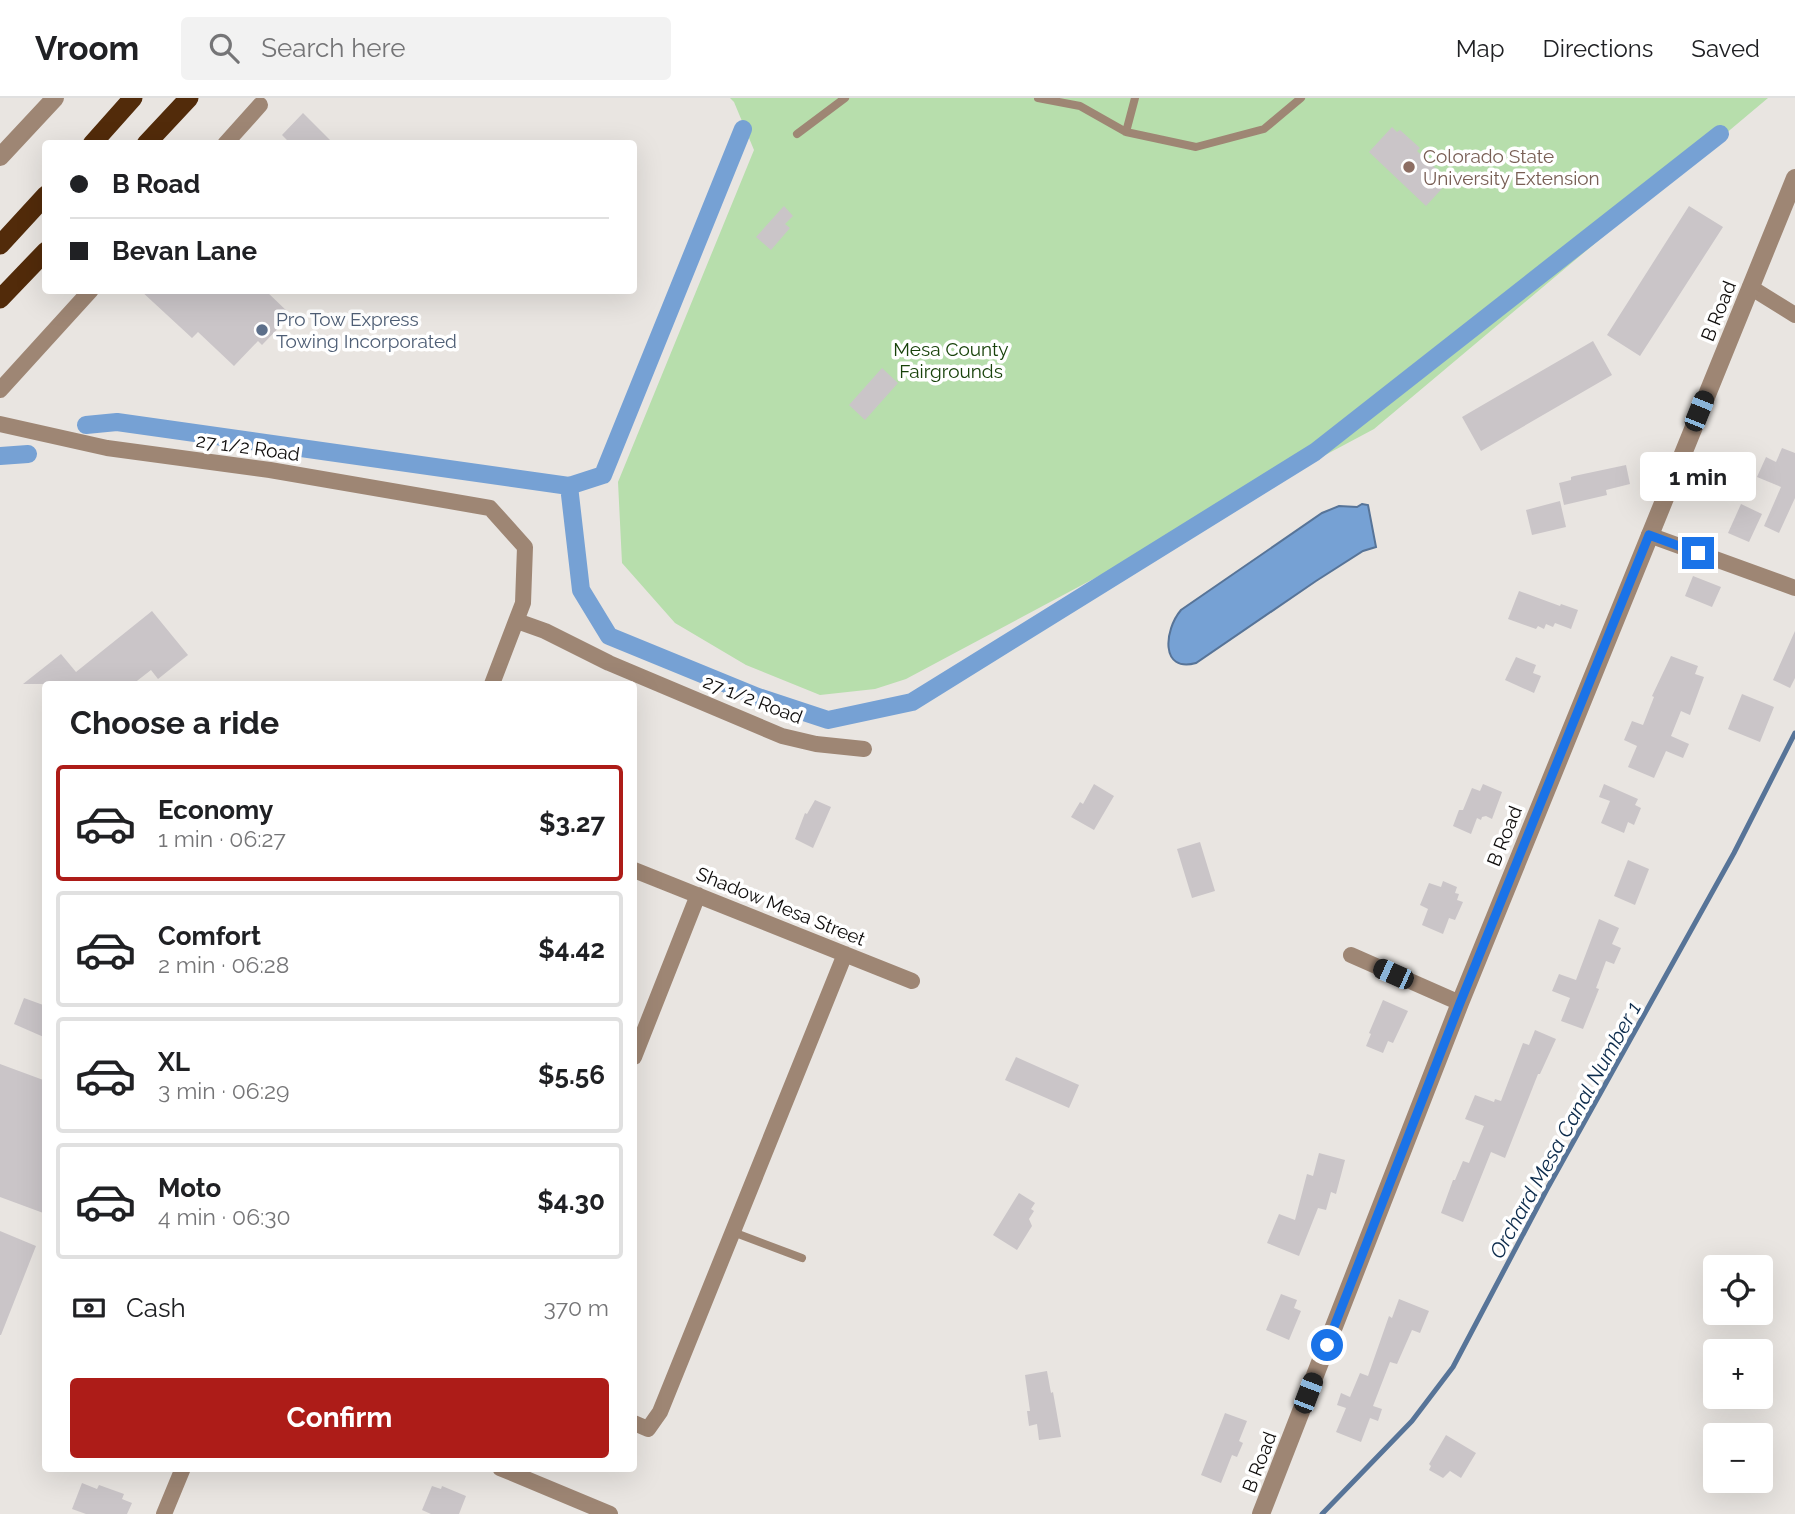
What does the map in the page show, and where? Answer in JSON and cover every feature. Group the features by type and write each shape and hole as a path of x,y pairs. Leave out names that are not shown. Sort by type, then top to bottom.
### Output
{"highway":[{"path":"96,140 133,98"},
{"path":"150,140 189,98"},
{"path":"0,245 42,199"},
{"path":"0,299 42,255"}],"street":[{"path":"0,157 55,98"},
{"path":"229,140 260,105"},
{"name":"B Road","path":"1261,1514 1460,1003 1795,178"},
{"path":"1750,287 1795,315"},
{"path":"0,390 87,294"},
{"name":"27 1/2 Road","path":"0,424 107,448 270,470 490,508 525,547 523,603 517,621 782,736 816,744 863,749"},
{"path":"1649,535 1795,589"},
{"path":"493,681 517,621"},
{"name":"Shadow Mesa Street","path":"637,871 912,981"},
{"path":"637,1049 698,895"},
{"path":"641,1426 665,1401 845,954"},
{"path":"1351,955 1460,1003"},
{"path":"164,1514 181,1472"},
{"path":"510,1472 610,1514"}],"lane":[{"path":"797,134 845,98"},
{"path":"1038,98 1080,106 1126,132 1196,147 1264,129 1301,98"},
{"path":"1126,132 1135,98"},
{"path":"733,1232 802,1258"}],"green space":[{"name":"Mesa County Fairgrounds","path":"730,98 1768,98 1374,429 906,679 875,689 820,695 746,665 675,623 622,563 618,482 754,150"}],"water":[{"path":"1368,505 1376,547 1363,551 1316,581 1196,663 1176,662 1171,656 1171,628 1181,610 1322,513 1339,506 1357,507"}],"building":[{"path":"303,113 330,140 287,140 282,135"},
{"name":"Colorado State University Extension","path":"1392,127 1397,132 1400,130 1420,148 1417,151 1449,181 1426,206 1369,152"},
{"path":"784,206 793,216 785,224 790,228 771,250 756,237"},
{"path":"1689,206 1723,227 1640,356 1607,335"},
{"path":"144,294 269,294 291,315 262,345 258,341 234,366 198,332 192,338"},
{"path":"1593,341 1612,375 1481,451 1462,417"},
{"path":"882,368 898,383 865,420 849,405"},
{"path":"1782,448 1795,453 1795,498 1779,533 1764,526 1781,487 1757,477 1766,457 1776,462"},
{"path":"1626,465 1630,484 1606,490 1607,495 1564,505 1559,483 1571,480 1574,476"},
{"path":"1560,501 1566,527 1532,535 1526,510"},
{"path":"1741,504 1762,514 1749,542 1728,533"},
{"path":"1693,576 1721,587 1712,607 1685,596"},
{"path":"1519,591 1578,610 1571,629 1555,623 1553,627 1546,624 1544,629 1538,626 1536,629 1508,619"},
{"path":"152,611 188,655 158,679 151,670 137,681 42,681 42,684 23,684 61,654 76,672"},
{"path":"1795,631 1795,678 1790,688 1773,680"},
{"path":"1671,656 1698,666 1695,674 1704,677 1690,715 1681,711 1671,736 1689,744 1683,758 1666,751 1654,778 1628,767 1637,746 1624,740 1632,721 1643,725 1654,697 1652,696"},
{"path":"1516,657 1536,665 1533,673 1541,676 1534,693 1505,680"},
{"path":"1742,694 1774,707 1760,742 1728,729"},
{"path":"1094,784 1114,796 1094,830 1071,817 1080,802 1083,804"},
{"path":"1483,784 1502,792 1492,819 1486,816 1481,820 1477,818 1471,834 1453,826 1472,788 1480,791"},
{"path":"1604,784 1638,799 1635,805 1641,808 1634,825 1628,822 1624,833 1601,823 1610,801 1599,797"},
{"path":"815,800 831,807 813,848 795,839 805,813 807,814"},
{"path":"1200,842 1215,891 1192,898 1177,849"},
{"path":"1628,860 1649,869 1635,905 1614,896"},
{"path":"1443,881 1457,887 1457,900 1463,902 1455,920 1449,918 1443,934 1422,925 1428,909 1420,905 1429,883 1441,887"},
{"path":"1599,919 1619,928 1612,944 1621,948 1614,964 1606,961 1596,988 1599,989 1583,1029 1561,1021 1570,998 1552,991 1559,974 1576,980"},
{"path":"24,998 42,1005 42,1036 14,1024"},
{"path":"1383,1000 1408,1011 1393,1043 1388,1041 1383,1053 1366,1046"},
{"path":"1535,1030 1556,1039 1538,1074 1505,1158 1491,1152 1463,1222 1441,1213 1453,1180 1463,1161 1469,1163 1484,1126 1465,1119 1475,1095 1494,1102 1495,1099 1501,1101 1523,1043 1529,1045"},
{"path":"1016,1057 1079,1085 1069,1108 1005,1080"},
{"path":"0,1064 42,1080 42,1213 0,1197"},
{"path":"1319,1153 1345,1160 1336,1194 1331,1192 1326,1210 1318,1208 1299,1256 1267,1243 1279,1214 1295,1220 1307,1174 1313,1176"},
{"path":"1019,1193 1035,1203 1029,1219 1032,1226 1017,1250 993,1235"},
{"path":"0,1231 36,1246 1,1335 0,1335"},
{"path":"1281,1294 1297,1300 1294,1308 1301,1311 1289,1340 1266,1330"},
{"path":"1399,1299 1429,1311 1420,1333 1412,1330 1397,1364 1390,1362 1373,1406 1382,1409 1378,1421 1370,1418 1361,1442 1336,1432 1346,1408 1337,1405 1341,1393 1350,1397 1360,1373 1368,1376 1389,1316 1392,1318"},
{"path":"1047,1371 1061,1437 1039,1440 1037,1424 1029,1426 1027,1411 1030,1411 1025,1375"},
{"path":"1225,1413 1247,1421 1239,1441 1243,1443 1237,1457 1232,1455 1221,1483 1201,1475"},
{"path":"1446,1435 1476,1453 1461,1478 1450,1471 1443,1478 1429,1470 1429,1464"},
{"path":"82,1483 97,1489 99,1485 124,1494 122,1499 132,1503 127,1514 86,1514 72,1509"},
{"path":"432,1486 441,1489 442,1486 466,1496 459,1514 431,1514 422,1510"}],"waterway":[{"path":"86,425 117,422 569,486 603,475 743,129"},
{"path":"569,486 581,590 609,636 758,697 828,720 912,702 1315,452 1720,134"},
{"path":"0,456 28,454"},
{"name":"Orchard Mesa Canal Number 1","path":"1322,1514 1412,1421 1453,1367 1547,1189 1734,853 1795,733"}],"place":[{"name":"Colorado State University Extension","path":"1409,167"},
{"name":"Pro Tow Express Towing Incorporated","path":"262,330"}],"route":[{"path":"1327,1345 1460,1003 1649,535 1698,553"}]}
